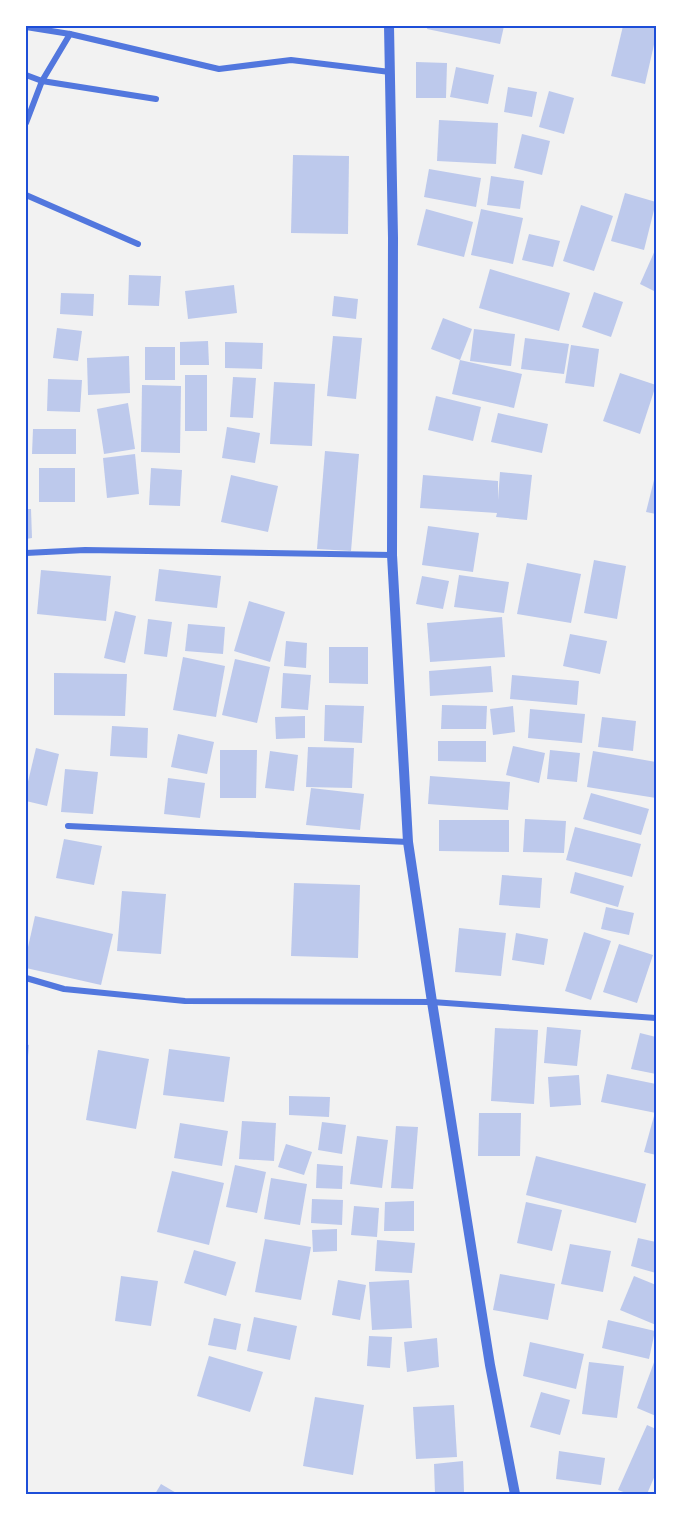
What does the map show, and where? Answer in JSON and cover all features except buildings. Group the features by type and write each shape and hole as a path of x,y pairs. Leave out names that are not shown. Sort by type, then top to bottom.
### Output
{"street":[{"path":"389,26 393,238 392,555 408,842 490,1365 515,1494"},
{"path":"26,27 70,34 219,69 291,60 390,72"},
{"path":"26,123 42,81 70,34"},
{"path":"26,75 42,81 156,99"},
{"path":"26,195 138,244"},
{"path":"26,553 85,550 392,555"},
{"path":"68,826 408,842"},
{"path":"26,978 64,989 185,1000 432,1002 657,1018"}]}
